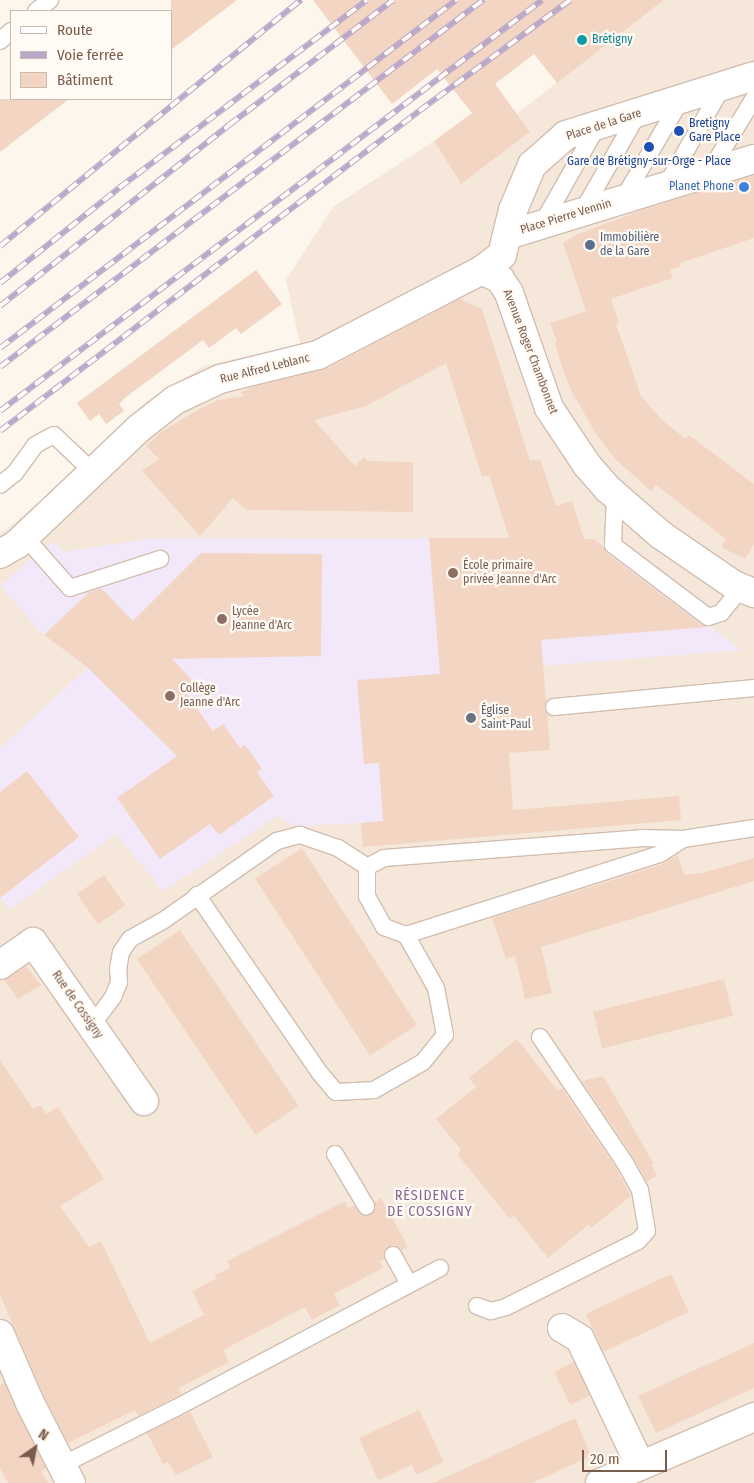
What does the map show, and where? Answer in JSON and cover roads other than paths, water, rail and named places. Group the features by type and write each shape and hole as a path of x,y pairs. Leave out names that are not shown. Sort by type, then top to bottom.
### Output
{"street":[{"name":"Place de la Gare","path":"508,235 513,210 532,166 566,135 638,114 724,84 754,76"},
{"name":"Place Pierre Vennin","path":"482,270 502,255 508,235 753,158"},
{"name":"Rue Alfred Leblanc","path":"0,554 25,536 138,430 175,400 220,379 318,356 451,284 482,270"},
{"name":"Avenue Roger Chambonnet","path":"482,270 500,279 510,293 549,408 587,465 615,494 661,535 705,566 748,590"},
{"name":"Rue de Cossigny","path":"0,965 33,942 144,1101"},
{"path":"562,1328 580,1339 640,1465"},
{"path":"0,1334 30,1403 67,1474"},
{"path":"600,1483 754,1417"}],"lane":[{"path":"37,10 50,0"},
{"path":"0,41 10,33"},
{"path":"667,184 724,84"},
{"path":"710,171 754,98"},
{"path":"623,199 681,100"},
{"path":"582,212 638,114"},
{"path":"542,224 598,125"},
{"path":"0,485 15,473 35,445 54,435 93,472"},
{"path":"615,494 613,545 708,616 721,613 748,590"},
{"path":"25,536 70,588 160,558"},
{"path":"554,707 754,688"},
{"path":"367,867 384,858 641,838 683,839 754,828"},
{"path":"92,1025 113,997 119,982 118,969 121,952 130,939 164,920 197,895 277,841 300,835 338,848 367,867"},
{"path":"406,935 660,854 683,839"},
{"path":"197,895 319,1072 336,1092 374,1090 423,1062 445,1035 436,988 406,935 384,926 368,896 367,867"},
{"path":"477,1306 491,1311 506,1308 638,1241 647,1231 640,1190 582,1097 540,1037"},
{"path":"335,1154 366,1206"},
{"path":"393,1255 409,1284"},
{"path":"67,1474 174,1409 440,1268"}],"railway":[{"path":"0,246 301,0"},
{"path":"0,283 119,188 367,0"},
{"path":"0,306 229,125 393,0"},
{"path":"0,348 456,0"},
{"path":"0,367 483,0"},
{"path":"0,411 542,0"},
{"path":"0,431 419,111 570,0"}],"place":[{"name":"Brétigny","path":"582,40"},
{"name":"Bretigny Gare Place","path":"679,131"},
{"name":"Gare de Brétigny-sur-Orge - Place","path":"649,147"},
{"name":"Planet Phone","path":"744,187"},
{"name":"Immobilière de la Gare","path":"590,245"},
{"name":"École primaire privée Jeanne d'Arc","path":"453,573"},
{"name":"Lycée Jeanne d'Arc","path":"222,619"},
{"name":"Collège Jeanne d'Arc","path":"170,696"},
{"name":"Église Saint-Paul","path":"471,718"}],"district":[{"name":"RÉSIDENCE DE COSSIGNY","path":"430,1204"}]}
